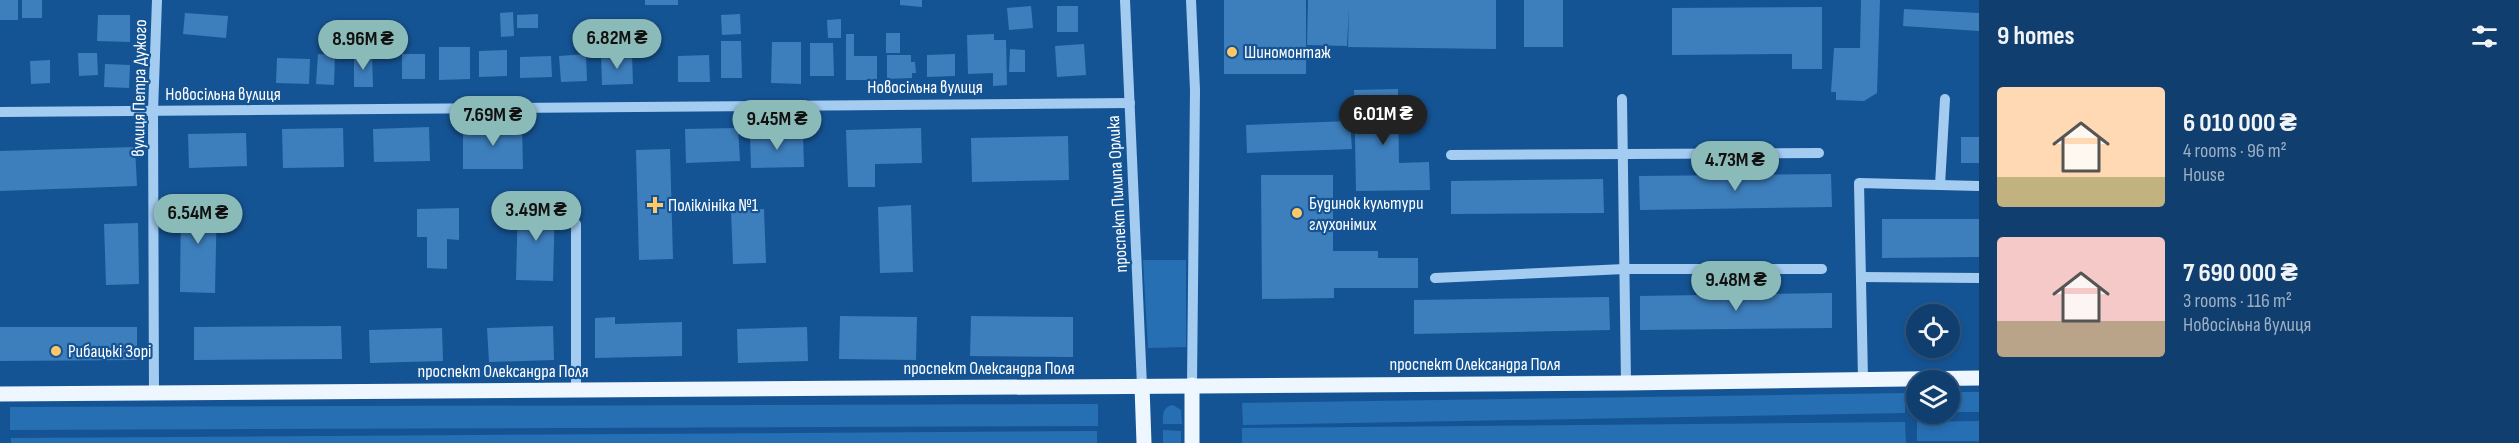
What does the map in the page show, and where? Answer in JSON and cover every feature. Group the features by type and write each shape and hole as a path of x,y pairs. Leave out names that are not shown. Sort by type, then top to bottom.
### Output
{"main road":[{"name":"проспект Олександра Поля","path":"0,394 1626,383 1979,378"},
{"path":"1142,386 1144,443"},
{"path":"1192,386 1192,443"}],"street":[{"name":"вулиця Петра Дужого","path":"154,394 153,111 158,0"},
{"name":"проспект Пилипа Орлика","path":"1125,0 1142,386"},
{"path":"1191,0 1195,90 1192,386"},
{"path":"1622,99 1626,383"},
{"path":"1940,185 1945,99"},
{"name":"Новосільна вулиця","path":"0,112 1130,103"},
{"path":"1451,155 1819,153"},
{"path":"1863,379 1859,183 1979,186"},
{"path":"576,224 576,390"},
{"path":"1436,278 1624,268 1822,269"},
{"path":"1861,277 1979,278"}],"shaded area":[{"path":"1143,260 1186,260 1186,347 1148,348"},
{"path":"1960,392 1979,392 1979,412 1960,412"},
{"path":"1905,393 1905,413 1243,425 1242,403"},
{"path":"1098,404 1098,426 10,430 10,407"},
{"path":"1173,405 1181,410 1182,424 1163,424 1165,410"},
{"path":"1960,421 1979,421 1979,441 1917,441 1917,424 1960,424"},
{"path":"1905,422 1906,443 1242,443 1242,428"},
{"path":"1163,430 1181,431 1181,443 1163,443"},
{"path":"1097,431 1097,443 11,443 11,438"}],"building":[{"path":"0,0 18,0 18,20 0,20"},
{"path":"22,0 42,0 42,18 22,18"},
{"path":"645,0 678,0 678,5 645,5"},
{"path":"900,0 922,0 922,7 900,5"},
{"path":"1224,0 1306,0 1306,74 1224,74"},
{"path":"1308,0 1496,0 1496,49 1348,47 1349,7 1347,46 1307,45"},
{"path":"1524,0 1563,0 1563,47 1524,47"},
{"path":"1861,0 1880,0 1877,93 1864,101 1836,100 1836,92 1831,92 1834,48 1860,48"},
{"path":"1031,6 1033,28 1009,30 1007,8"},
{"path":"1057,6 1078,6 1078,32 1057,32"},
{"path":"1822,7 1822,69 1792,69 1792,54 1672,55 1672,8"},
{"path":"1904,9 1979,13 1979,31 1903,26"},
{"path":"513,12 514,36 501,37 500,13"},
{"path":"185,13 228,16 226,38 183,34"},
{"path":"538,14 538,28 517,28 517,15"},
{"path":"740,14 741,34 722,35 721,15"},
{"path":"98,15 130,15 130,42 97,41"},
{"path":"841,19 841,38 828,38 827,20"},
{"path":"886,33 900,33 900,53 886,53"},
{"path":"846,34 854,34 854,56 877,56 877,80 846,80"},
{"path":"994,34 994,40 1006,40 1007,85 993,86 993,73 968,74 967,35"},
{"path":"721,41 741,41 742,78 721,78"},
{"path":"772,42 801,42 801,84 771,83"},
{"path":"810,43 833,43 834,76 810,76"},
{"path":"1084,44 1086,75 1057,77 1055,46"},
{"path":"439,47 470,47 470,79 439,80"},
{"path":"1010,49 1025,50 1025,72 1009,72"},
{"path":"507,50 507,76 479,77 479,51"},
{"path":"78,53 97,53 98,75 79,76"},
{"path":"318,54 335,55 334,85 316,84"},
{"path":"402,54 425,54 425,79 402,79"},
{"path":"586,54 587,81 561,82 559,56"},
{"path":"632,54 633,84 602,85 601,55"},
{"path":"955,54 955,76 927,77 927,55"},
{"path":"354,55 372,55 373,87 354,87"},
{"path":"709,55 710,82 678,82 678,56"},
{"path":"887,55 911,55 911,62 915,62 916,73 912,73 912,78 887,79"},
{"path":"551,56 552,77 520,78 520,57"},
{"path":"277,58 310,59 309,84 276,83"},
{"path":"50,60 50,83 31,84 30,61"},
{"path":"105,64 130,65 129,88 104,87"},
{"path":"1398,89 1399,163 1429,162 1430,190 1356,191 1354,90"},
{"path":"1350,121 1352,149 1247,153 1246,125"},
{"path":"463,125 522,125 523,169 463,169"},
{"path":"429,127 430,161 374,162 373,129"},
{"path":"343,128 344,167 283,168 282,129"},
{"path":"738,128 740,161 686,163 685,129"},
{"path":"921,128 922,163 875,164 875,187 848,187 846,130"},
{"path":"246,133 247,166 189,168 188,134"},
{"path":"803,133 804,167 751,168 750,135"},
{"path":"1068,136 1069,180 972,182 971,138"},
{"path":"1961,137 1979,137 1979,163 1961,163"},
{"path":"135,147 137,186 0,191 0,151"},
{"name":"Поліклініка №1","path":"670,149 673,259 639,260 636,150"},
{"path":"1831,174 1832,207 1640,210 1639,176"},
{"name":"Будинок культури глухонімих","path":"1261,175 1333,175 1333,251 1378,251 1378,258 1418,258 1418,288 1334,288 1334,298 1262,299"},
{"path":"1603,179 1604,213 1451,214 1451,181"},
{"path":"181,198 217,199 215,293 180,292"},
{"path":"518,202 555,203 553,281 516,280"},
{"path":"911,205 913,272 880,273 878,207"},
{"path":"459,208 459,240 447,239 447,269 427,268 427,237 417,237 417,209"},
{"path":"764,209 766,263 733,264 731,210"},
{"path":"1882,219 1979,219 1979,257 1882,258"},
{"path":"138,223 139,284 106,285 104,224"},
{"path":"1832,293 1832,328 1640,330 1640,296"},
{"path":"1609,297 1610,330 1414,334 1414,300"},
{"path":"840,316 917,317 916,360 839,359"},
{"path":"971,316 1073,317 1073,357 970,356"},
{"path":"615,317 615,324 682,322 682,356 595,358 595,318"},
{"path":"341,326 342,359 194,360 194,327"},
{"path":"553,326 554,360 489,362 487,328"},
{"path":"0,327 137,327 137,360 0,361"},
{"path":"807,327 808,361 738,363 737,329"},
{"path":"442,328 443,361 370,363 369,330"}],"place":[{"name":"Шиномонтаж","path":"1232,52"},
{"name":"Поліклініка №1","path":"655,205"},
{"name":"Будинок культури глухонімих","path":"1297,213"},
{"name":"Рибацькі Зорі","path":"56,351"}]}
